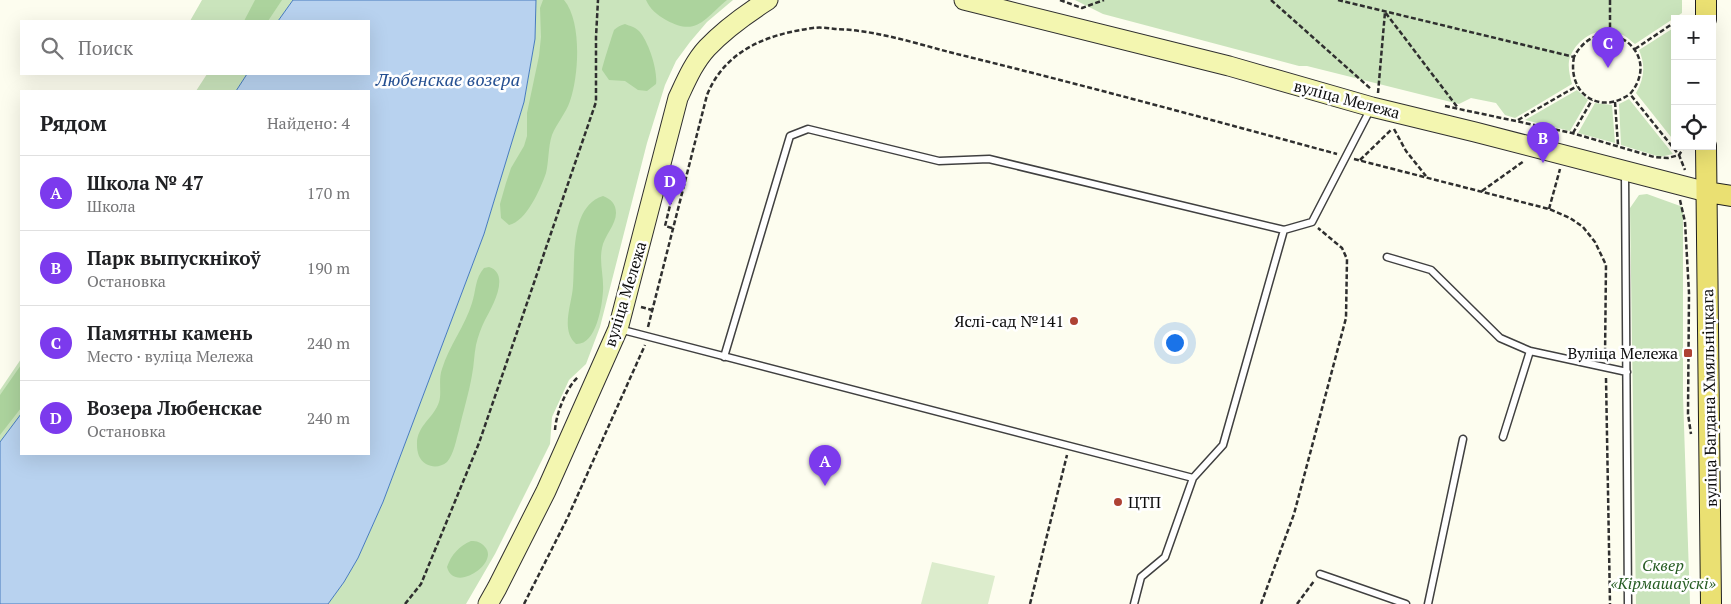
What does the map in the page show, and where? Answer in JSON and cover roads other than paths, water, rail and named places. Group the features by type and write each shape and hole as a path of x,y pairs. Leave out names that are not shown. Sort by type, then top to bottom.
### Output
{"main road":[{"name":"вуліца Мележа","path":"488,604 546,491 618,329 678,98 691,72 706,49 726,30 768,0"},
{"name":"вуліца Мележа","path":"964,0 1229,66 1372,107 1625,172 1731,196"},
{"path":"1706,0 1706,15"},
{"name":"вуліца Багдана Хмяльніцкага","path":"1706,150 1711,604"}],"lane":[{"path":"724,357 790,136 808,129 939,161 989,159 1284,230 1312,222 1372,107"},
{"path":"1625,172 1628,604"},
{"path":"1134,604 1141,577 1165,557 1193,478 1223,445 1284,230"},
{"path":"1387,257 1431,270 1500,338 1530,351 1627,372"},
{"path":"618,329 1193,478"},
{"path":"1502,437 1530,351"},
{"path":"1428,604 1463,440"},
{"path":"1320,574 1406,604"}],"water":[{"name":"Любенскае возера","path":"293,0 536,0 535,39 524,102 484,234 383,502 358,558 328,604 0,604 0,442 20,415 20,455 370,455 370,90 237,90 246,75 370,75 370,20 279,20"}],"place":[{"name":"Памятны камень","path":"1608,68"},
{"name":"Парк выпускнікоў","path":"1543,163"},
{"name":"Возера Любенскае","path":"670,206"},
{"name":"Яслі-сад №141","path":"1074,321"},
{"name":"Вуліца Мележа","path":"1688,353"},
{"name":"Школа № 47","path":"825,486"},
{"name":"ЦТП","path":"1118,502"}],"park label":[{"name":"Сквер «Кірмашаўскі»","path":"1663,574"}]}
